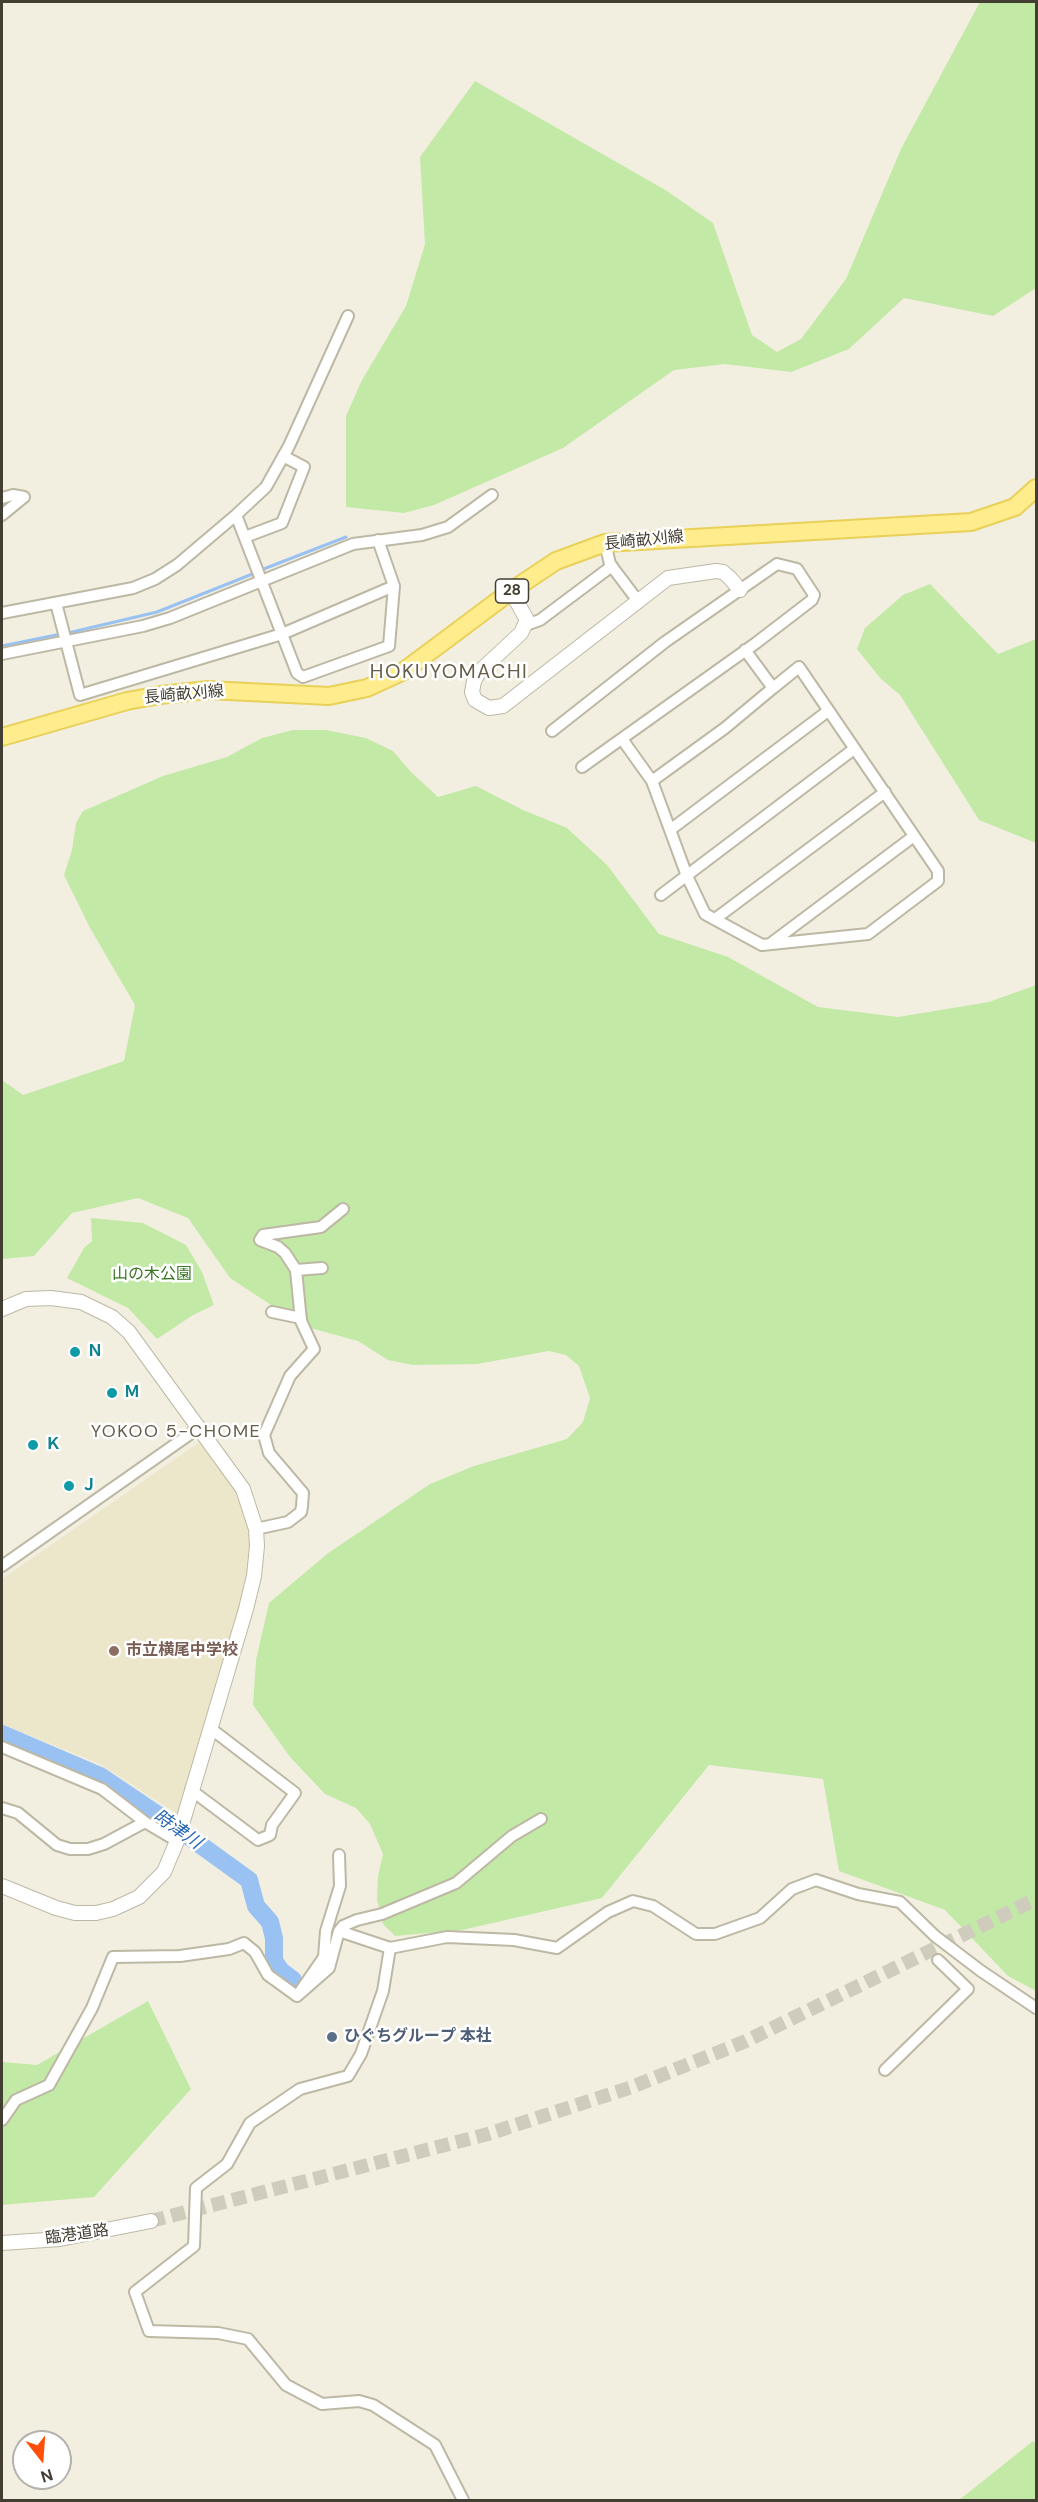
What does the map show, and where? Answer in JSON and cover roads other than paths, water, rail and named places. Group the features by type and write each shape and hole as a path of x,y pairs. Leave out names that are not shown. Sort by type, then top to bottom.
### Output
{"main road":[{"name":"長崎畝刈線","path":"2,737 128,701 160,695 208,690 329,696 367,688 404,671 511,591 556,561 605,543 970,522 1015,507 1036,488"}],"street":[{"path":"2,613 133,588 155,579 177,565 236,515 266,487 283,456 348,316"},
{"path":"245,537 282,524 304,467 283,456"},
{"path":"2,498 13,495 24,497 2,515"},
{"path":"2,654 143,626 170,618 261,579 354,544 422,535 448,527 492,495"},
{"path":"236,515 297,674 303,677 389,646 394,586 378,540"},
{"path":"605,543 612,566 638,601"},
{"path":"552,730 666,642 777,564 797,569 814,595 812,600 582,766"},
{"path":"526,625 540,620 612,566"},
{"path":"511,591 526,616 526,625 521,633 478,672 472,692 475,700 489,708 503,706 668,578 716,571 730,578 740,590"},
{"path":"56,603 80,696 282,634 394,586"},
{"path":"745,650 773,688"},
{"path":"622,739 652,781 687,876 705,914 762,945 868,934 938,881 938,871 799,667 725,728 652,781"},
{"path":"670,830 828,711"},
{"path":"661,895 854,748"},
{"path":"715,919 885,792"},
{"path":"770,944 914,836"},
{"path":"256,1529 288,1522 301,1512 303,1493 269,1453 264,1435 290,1376 313,1353 314,1349 301,1318 296,1270 285,1253 278,1247 260,1240 263,1235 321,1227 343,1209"},
{"path":"296,1270 321,1268"},
{"path":"2,1309 26,1299 51,1298 81,1302 112,1317 129,1332 243,1489 256,1529 254,1576 177,1841 164,1872 138,1897 113,1909 96,1913 56,1908 2,1886"},
{"path":"272,1312 301,1318"},
{"path":"2,1566 200,1427"},
{"path":"191,1790 258,1840 270,1835 272,1825 295,1793 210,1728"},
{"path":"2,1747 102,1790 145,1822 177,1841"},
{"path":"2,1808 18,1813 50,1840 70,1849 88,1849 104,1844 145,1822"},
{"path":"297,1996 329,1968 339,1931 343,1926 382,1914 456,1883 512,1836 541,1819"},
{"path":"297,1996 324,1957 326,1931 340,1886 339,1855"},
{"path":"339,1931 390,1948 447,1937 514,1940 557,1948 608,1912 633,1901 653,1906 696,1934 715,1934 760,1918 792,1889 816,1880 858,1894 900,1902 935,1936 1036,2008"},
{"path":"2,2120 16,2100 49,2085 92,2008 113,1957 180,1956 229,1949 244,1943 255,1952 267,1975 297,1996"},
{"path":"390,1948 382,1991 361,2055 348,2076 300,2089 250,2123 227,2164 195,2188 194,2246 135,2292 149,2331 219,2333 248,2339 286,2385 322,2404 358,2401 374,2405 435,2445 462,2500"},
{"path":"885,2070 968,1989 938,1960"},
{"name":"臨港道路","path":"2,2243 60,2238 152,2221"}],"waterway":[{"path":"261,570 346,537"},
{"path":"68,633 157,612 255,573"},
{"path":"2,646 61,634"},
{"name":"時津川","path":"2,1734 100,1776 249,1880 256,1906 270,1922 274,1938 274,1961 281,1971 293,1980"}],"tunnel":[{"path":"151,2221 488,2134 632,2087 746,2041 1036,1899"}],"place":[{"name":"Ｎ","path":"75,1352"},
{"name":"Ｍ","path":"112,1393"},
{"name":"Ｋ","path":"33,1445"},
{"name":"Ｊ","path":"69,1486"},
{"name":"市立横尾中学校","path":"114,1651"},
{"name":"ひぐちグループ 本社","path":"332,2037"}],"district":[{"name":"HOKUYOMACHI","path":"449,673"},
{"name":"YOKOO 5-CHOME","path":"176,1432"}],"park label":[{"name":"山の木公園","path":"152,1275"}]}
